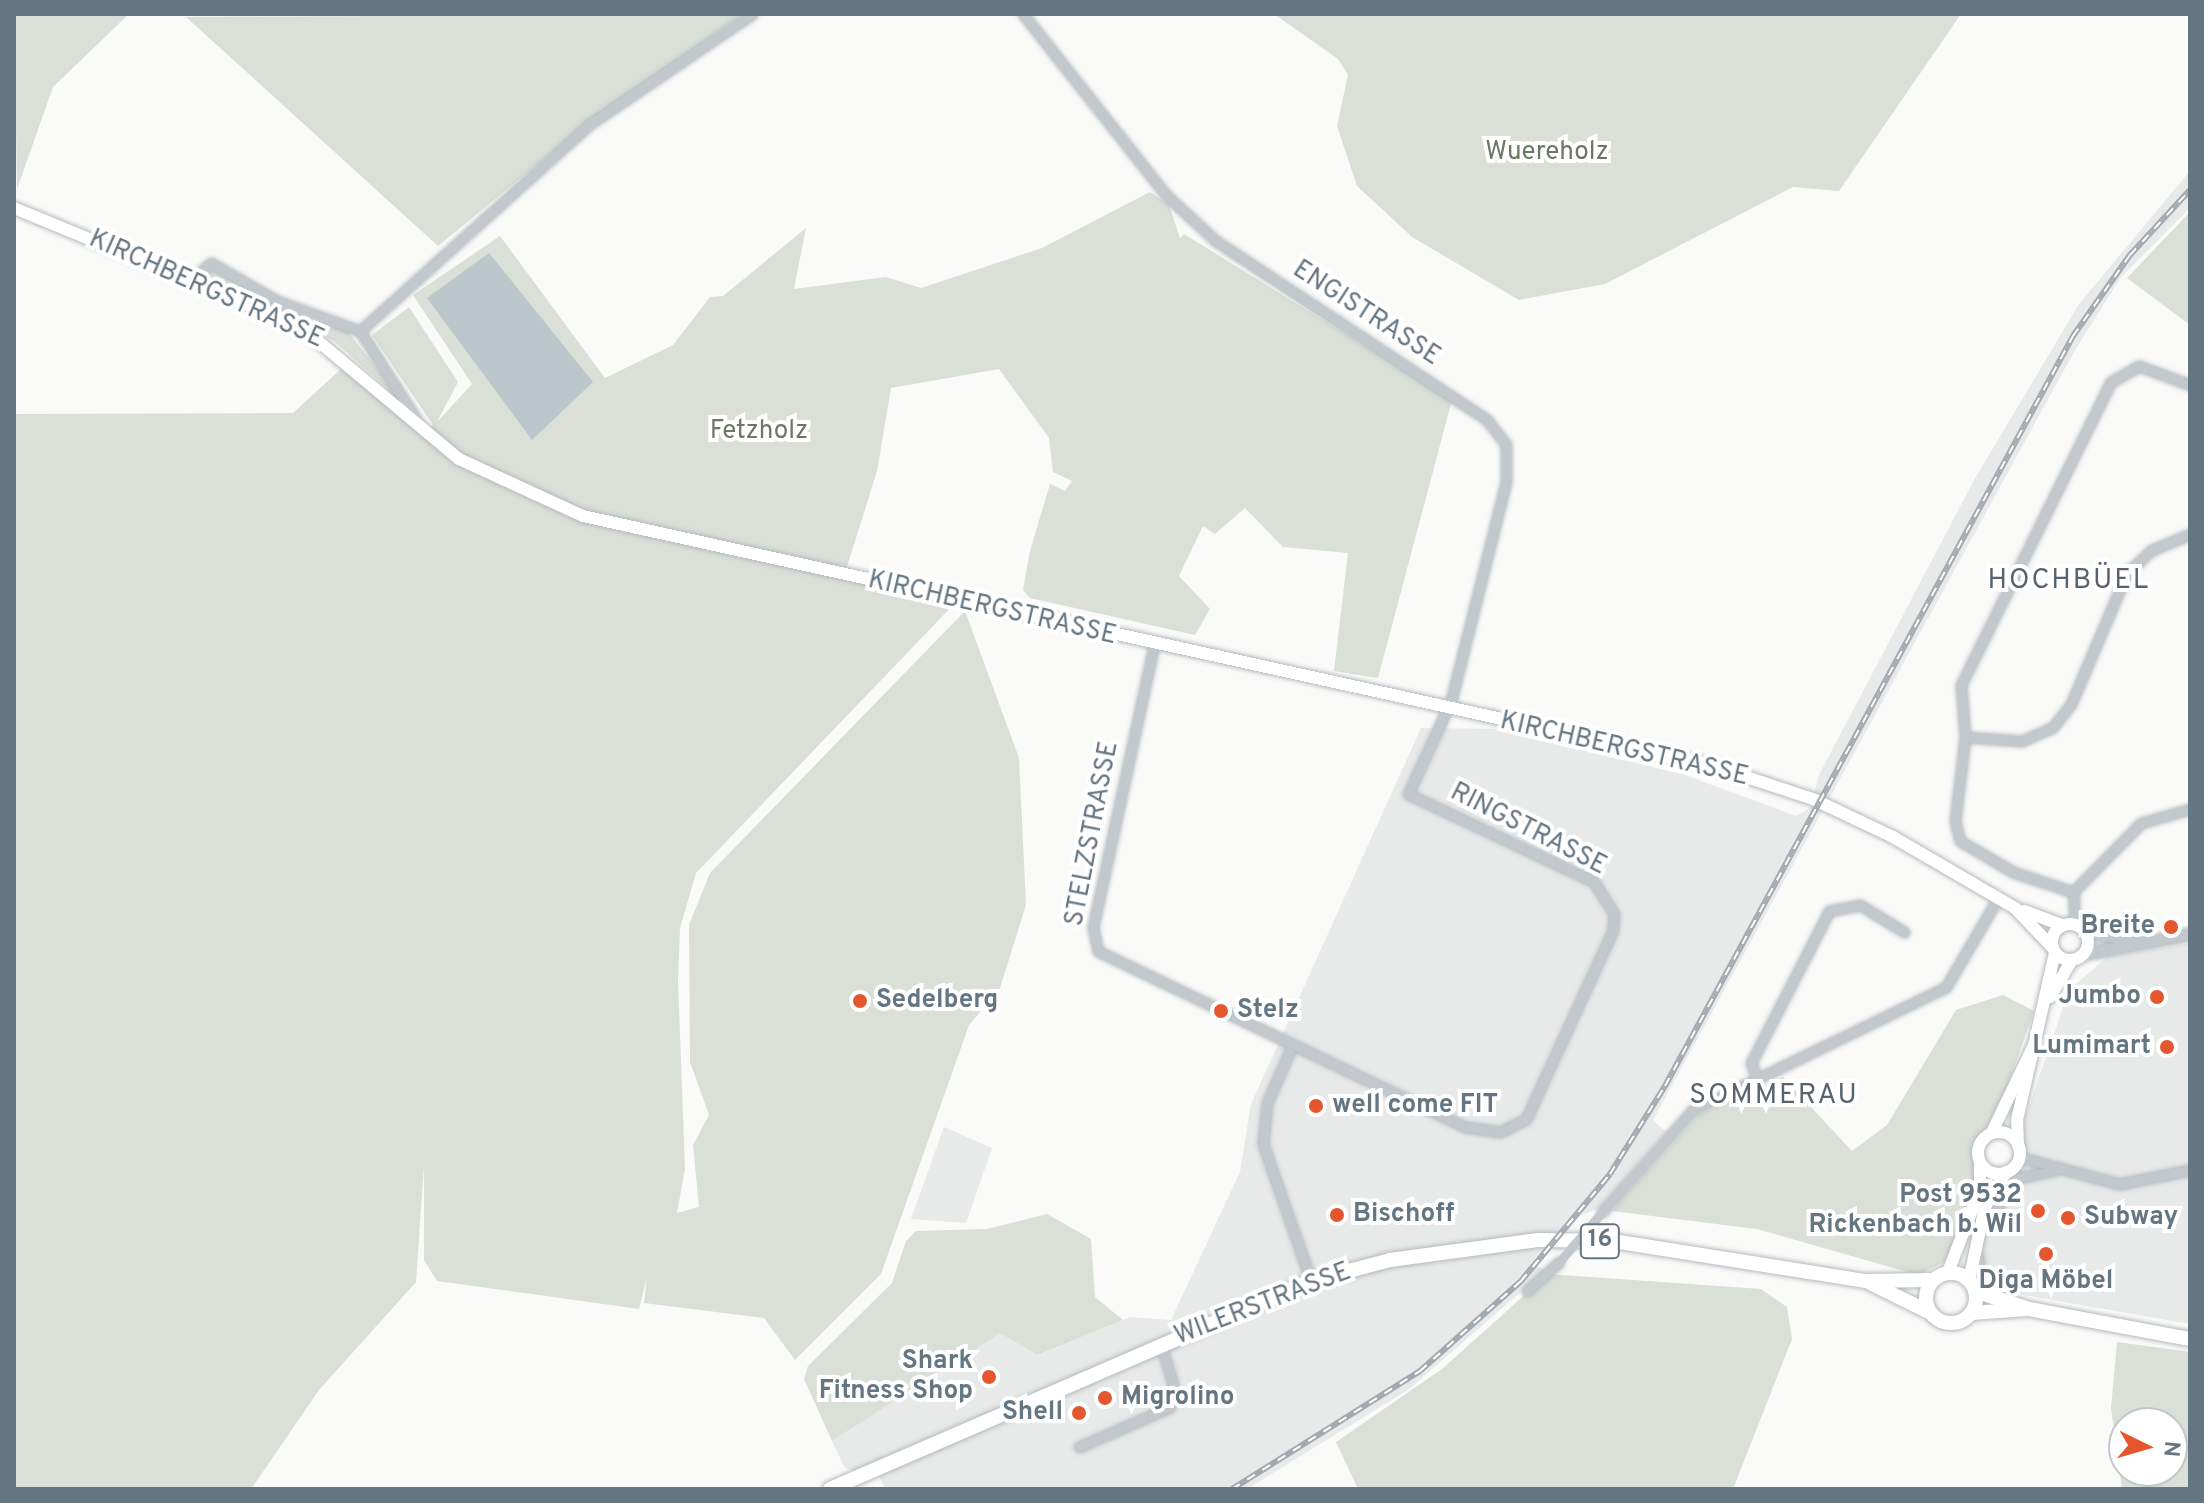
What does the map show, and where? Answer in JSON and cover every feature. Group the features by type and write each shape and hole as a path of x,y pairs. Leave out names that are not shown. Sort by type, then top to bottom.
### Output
{"main road":[{"name":"KIRCHBERGSTRASSE","path":"14,208 192,279 315,334 421,426 487,475 611,525 1447,710 1671,755 1813,799 1927,857 2015,908 2074,927"},
{"name":"KIRCHBERGSTRASSE","path":"2015,908 2053,950"},
{"path":"1971,1313 1972,1286 1985,1207 2019,1151 2017,1120 2035,1043 2050,997 2053,950 2074,927"},
{"path":"2050,997 2078,957 2074,927"},
{"path":"2053,950 2078,957"},
{"path":"2029,1309 1971,1313 1950,1323 1930,1313 1925,1296 1932,1280 1948,1272 1980,1190 1981,1143 1992,1133 2035,1043"},
{"path":"1992,1133 2006,1133 2019,1151"},
{"path":"1979,1160 1992,1172 2006,1172"},
{"name":"WILERSTRASSE","path":"830,1489 1311,1281 1403,1257 1538,1240 1662,1246 1866,1281 1932,1280"},
{"path":"1948,1272 1972,1286 2029,1309 2190,1339"},
{"name":"WILERSTRASSE","path":"1866,1281 1930,1313"}],"street":[{"path":"360,331 590,124 752,14"},
{"name":"ENGISTRASSE","path":"1023,14 1166,195 1216,241 1497,429 1509,460 1506,482 1447,710"},
{"path":"192,279 211,263 277,301 360,331 421,426"},
{"path":"2073,892 2013,872 1960,841 1955,821 1965,737 1966,666 2111,382 2139,366 2190,385"},
{"path":"1965,737 2022,741 2053,727 2071,704 2127,573 2152,550 2190,534"},
{"name":"STELZSTRASSE","path":"1154,645 1093,940 1109,959 1292,1046"},
{"name":"RINGSTRASSE","path":"1292,1046 1483,1133 1513,1127 1534,1105 1613,930 1614,914 1594,882 1408,794 1447,710"},
{"path":"2137,940 2074,927 2073,892 2141,823 2190,809"},
{"path":"1527,1291 1559,1262 1693,1110 1946,987 1998,898"},
{"path":"1757,1080 1751,1063 1829,911 1860,905 1904,932"},
{"path":"2078,957 2137,940 2190,934"},
{"path":"1292,1046 1267,1103 1263,1144 1311,1281"},
{"path":"2019,1151 2059,1169 2119,1184 2190,1170"},
{"path":"2029,1309 1985,1283 1979,1243 1994,1203 2014,1179 2059,1169"},
{"path":"1079,1447 1170,1407 1173,1384 1161,1345"}],"shaded area":[{"path":"2190,171 2190,208 2121,277 2074,352 1653,1120 1666,1132 1599,1208 1567,1221 1531,1263 1546,1270 1408,1390 1247,1489 886,1489 879,1477 845,1468 832,1441 1000,1332 1039,1355 1130,1317 1171,1320 1240,1172 1251,1104 1421,728 1503,729 1685,775 1796,816 1810,808 1819,775 1974,480 2079,304"},
{"path":"489,253 593,382 532,440 427,298"},
{"path":"2190,943 2190,1324 2001,1291 1984,1272 1980,1250 2069,990 2107,957"},
{"path":"944,1127 992,1148 966,1223 911,1219"}],"green space":[{"path":"14,14 129,14 53,87 17,189"},
{"path":"742,14 556,149 438,246 186,17"},
{"name":"Wuereholz","path":"1274,14 1961,14 1839,191 1793,187 1605,284 1519,300 1412,237 1357,186 1337,126 1348,75 1338,59"},
{"name":"Fetzholz","path":"1150,192 1169,205 1180,238 1184,234 1452,400 1378,678 1334,671 1348,553 1283,547 1245,508 1215,534 1203,526 1179,576 1210,609 1195,635 1030,598 1023,590 1030,551 1050,484 1065,491 1072,481 1053,472 1049,438 999,369 891,388 877,471 846,570 958,600 696,873 680,928 678,981 685,1168 677,1213 699,1207 693,1145 709,1115 690,1062 689,925 710,873 965,611 1019,758 1026,905 1000,988 969,1025 881,1274 795,1360 764,1318 644,1303 647,1277 639,1309 437,1281 424,1260 424,1165 416,1282 319,1390 251,1489 14,1489 14,414 293,413 342,368 424,436 433,425 372,335 409,307 458,382 437,422 472,384 413,295 500,236 605,378 673,345 710,297 723,296 806,228 794,289 886,277 921,288 1042,248"},
{"path":"2190,212 2190,325 2127,278"},
{"path":"221,271 348,332 406,405 334,341 202,278 201,272"},
{"path":"2003,995 2034,1011 1996,1118 1975,1145 1976,1182 1948,1260 1918,1275 1757,1229 1612,1211 1698,1115 1783,1077 1852,1151 1887,1125 1956,1010"},
{"path":"1047,1214 1091,1239 1095,1297 1123,1320 1038,1355 1000,1333 832,1441 804,1379 808,1366 892,1283 906,1241 916,1231 987,1229"},
{"path":"1548,1274 1761,1289 1787,1307 1792,1339 1733,1489 1358,1489 1336,1442 1442,1369"},
{"path":"2117,1342 2190,1352 2190,1489 2122,1489 2188,1487 2188,1407 2111,1407"}],"railway":[{"path":"1232,1489 1420,1371 1521,1281 1610,1174 1665,1086 2073,336 2130,255 2190,190"}],"place":[{"name":"Breite","path":"2171,927"},
{"name":"Jumbo","path":"2157,997"},
{"name":"Sedelberg","path":"860,1001"},
{"name":"Stelz","path":"1221,1011"},
{"name":"Lumimart","path":"2167,1047"},
{"name":"well come FIT","path":"1316,1106"},
{"name":"Post 9532 Rickenbach b. Wil","path":"2038,1211"},
{"name":"Bischoff","path":"1337,1215"},
{"name":"Subway","path":"2068,1218"},
{"name":"Diga Möbel","path":"2046,1254"},
{"name":"Shark Fitness Shop","path":"989,1377"},
{"name":"Migrolino","path":"1105,1398"},
{"name":"Shell","path":"1079,1413"}],"district":[{"name":"HOCHBÜEL","path":"2069,581"},
{"name":"SOMMERAU","path":"1774,1096"}]}
